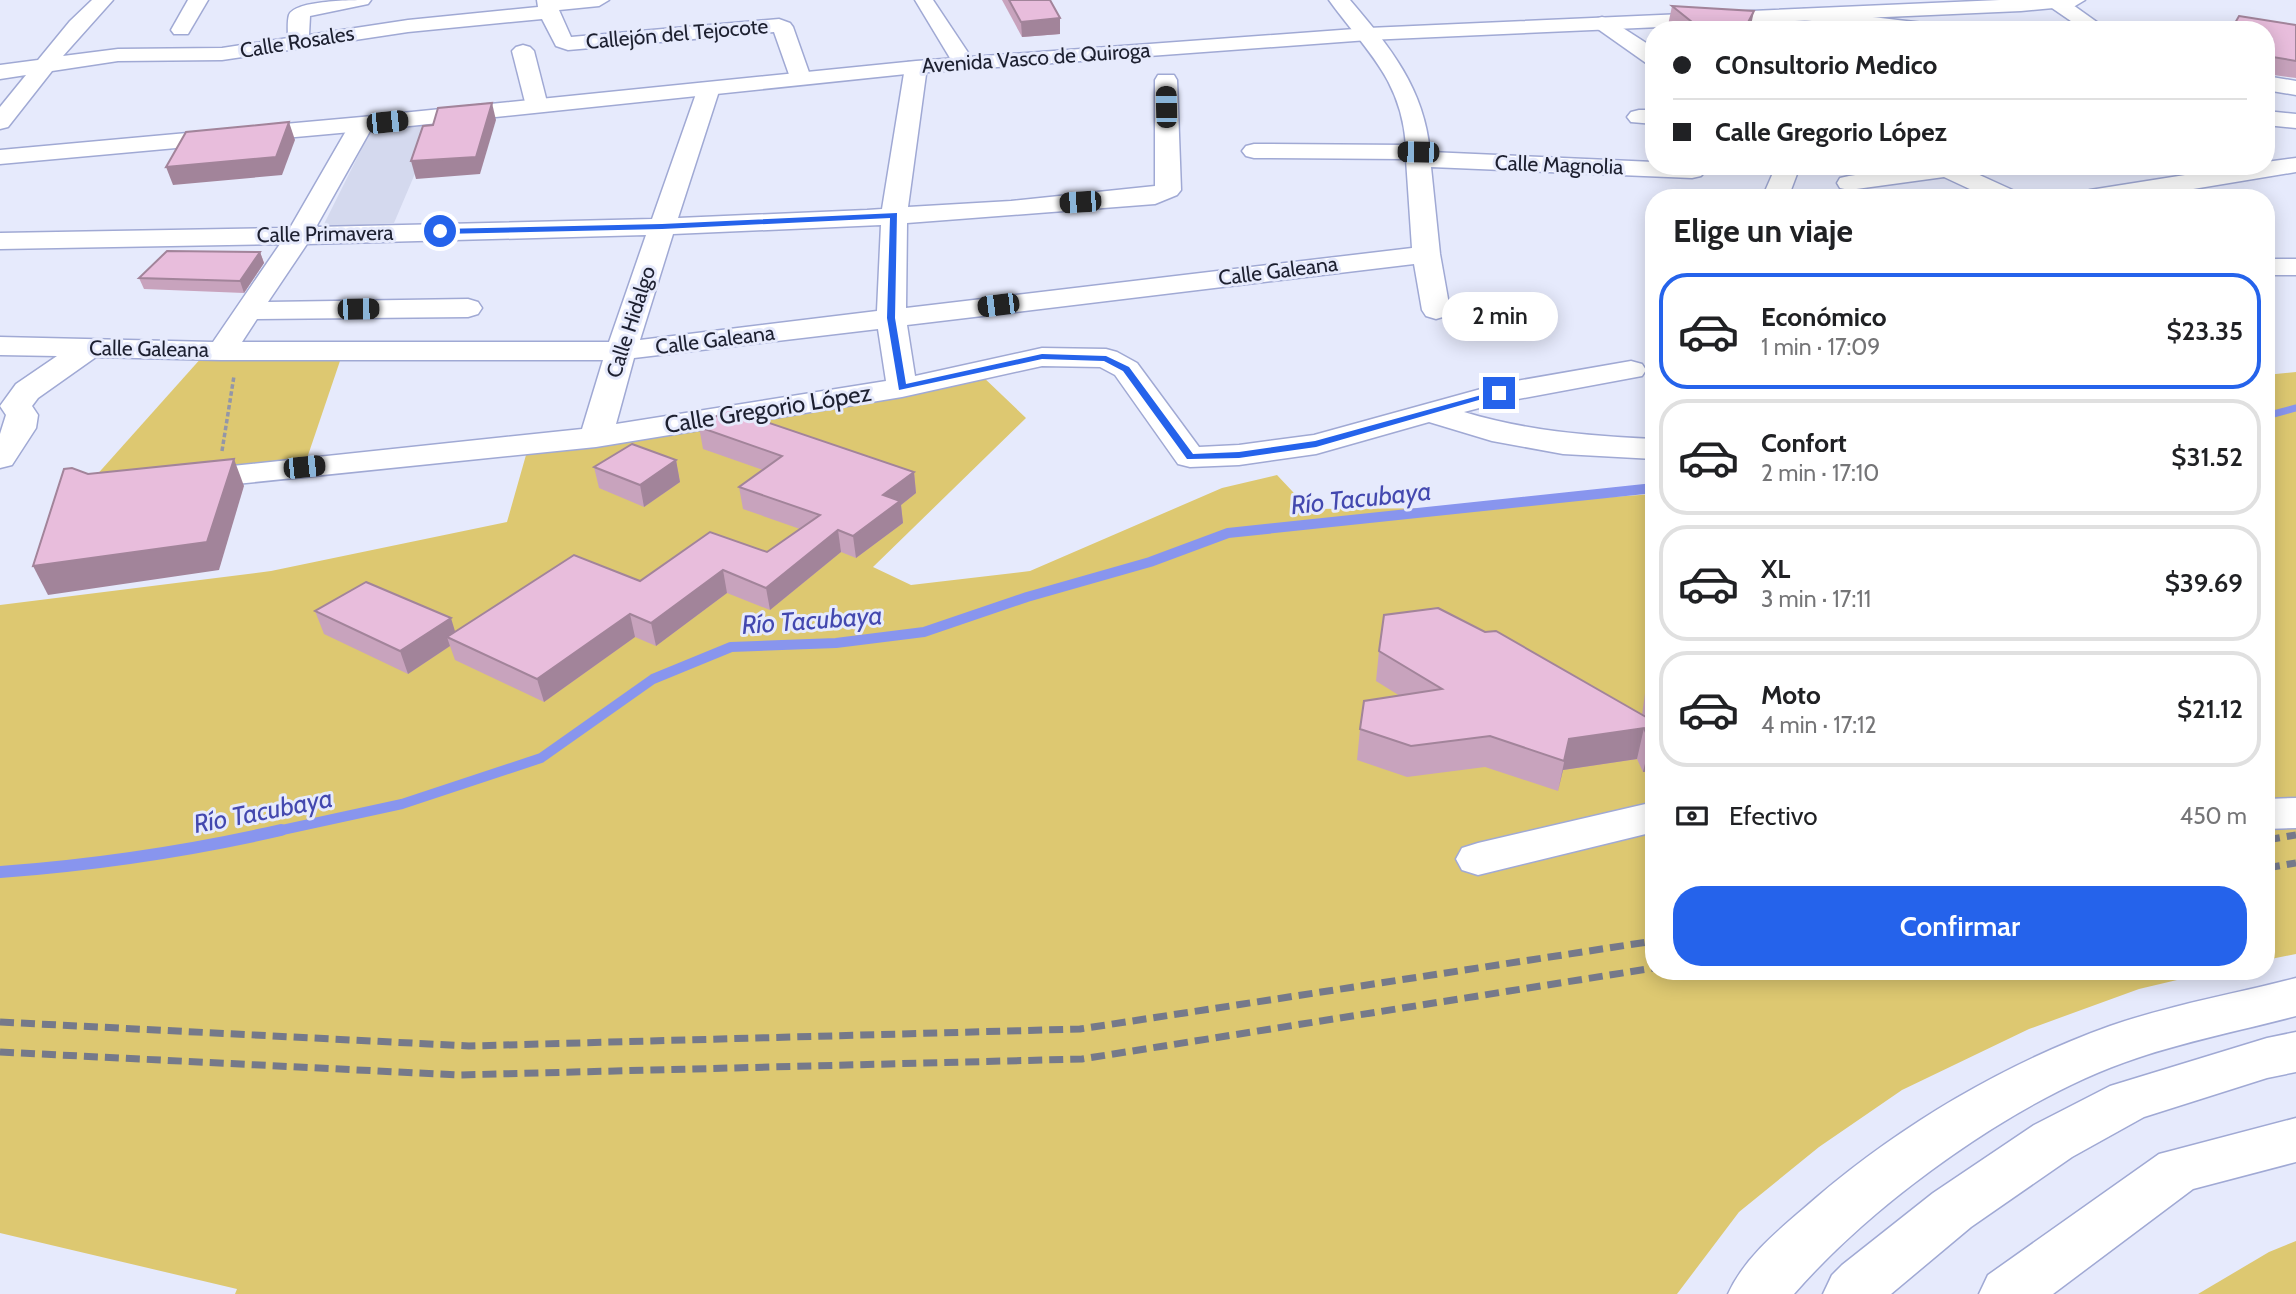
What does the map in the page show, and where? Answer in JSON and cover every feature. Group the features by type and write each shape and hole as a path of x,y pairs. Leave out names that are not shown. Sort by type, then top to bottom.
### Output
{"main road":[{"path":"0,122 78,25 103,0"},
{"path":"181,30 198,0"},
{"path":"298,44 299,15 315,7 361,0"},
{"name":"Calle Rosales","path":"0,72 118,55 233,53 599,0"},
{"path":"1339,0 1368,34 1402,85 1416,125 1426,254 1436,310"},
{"path":"923,1 964,63"},
{"path":"2065,1 2088,21"},
{"name":"Avenida Vasco de Quiroga","path":"1814,21 1960,4 2021,5 2065,1"},
{"path":"2021,5 2044,21"},
{"name":"Callejón del Tejocote","path":"548,6 563,42 568,44 779,25 783,27 800,78"},
{"name":"Avenida Vasco de Quiroga","path":"0,158 964,63 1368,34 1770,17 1788,21"},
{"path":"1612,22 1645,41"},
{"path":"1612,22 1645,50"},
{"path":"523,51 537,106"},
{"path":"192,54 240,76"},
{"path":"902,388 891,318 894,215 916,67"},
{"name":"Calle Primavera","path":"0,241 662,227 894,215 1155,196 1168,190 1166,80"},
{"path":"2275,84 2296,88"},
{"name":"Calle Hidalgo","path":"596,437 621,351 709,88"},
{"path":"2275,119 2296,121"},
{"path":"229,351 247,311 299,235 362,124"},
{"name":"Calle Magnolia","path":"1254,150 1645,166"},
{"path":"1849,183 1900,175"},
{"path":"1967,175 1993,189"},
{"path":"2145,189 2231,175"},
{"name":"Calle Galeana","path":"0,346 229,351 621,351 1426,254"},
{"path":"2275,267 2296,267"},
{"path":"247,311 468,308"},
{"path":"3,455 20,428 22,415 16,406 27,391 89,348"},
{"name":"Calle Gregorio López","path":"153,483 596,437 902,388 1042,357 1106,358 1126,369 1190,457 1239,455 1316,444 1499,393 1631,370"},
{"path":"1429,412 1492,431 1563,444 1645,449"},
{"path":"2275,814 2296,813"},
{"path":"1478,859 1645,819"},
{"path":"1757,1294 1801,1245 1869,1186 1974,1114 2060,1068 2127,1041 2296,997"},
{"path":"1852,1294 1952,1210 2053,1141 2128,1101 2267,1058 2296,1052"},
{"path":"2008,1294 2178,1170 2296,1140"}],"path":[{"path":"218,476 229,351"}],"shaded area":[{"path":"446,123 428,143 394,223 322,228 371,130"},
{"path":"342,355 302,473 77,497 203,356"},
{"path":"2296,372 2296,954 2275,958 2275,374"},
{"path":"981,375 1026,418 873,567 911,585 1030,571 1222,488 1277,475 1309,509 1455,508 1645,495 1645,980 2177,980 2139,989 2029,1029 1902,1090 1819,1147 1739,1212 1677,1294 235,1294 237,1289 0,1233 0,605 271,571 507,522 526,455 730,424"},
{"path":"2296,1241 2296,1294 2198,1294 2269,1252"}],"building":[{"path":"1009,0 1050,0 1060,18 1021,22"},
{"path":"1672,6 1754,11 1749,21 1691,21"},
{"path":"2239,16 2271,21 2236,21"},
{"path":"2275,22 2296,25 2296,61 2275,57"},
{"path":"492,103 476,157 411,161 423,126 433,125 438,108"},
{"path":"289,122 276,157 166,167 186,132"},
{"path":"167,251 260,252 240,281 139,278"},
{"path":"728,409 914,472 883,495 900,501 853,536 838,530 766,588 723,570 651,623 630,614 537,679 447,637 574,555 640,581 710,532 767,552 820,515 739,487 782,456 699,427"},
{"path":"632,444 676,460 640,485 594,467"},
{"path":"234,459 207,542 33,566 64,469 72,468 88,474"},
{"path":"366,582 451,618 400,651 315,611"},
{"path":"1438,608 1485,632 1496,631 1645,716 1645,730 1644,728 1569,739 1564,761 1490,736 1411,746 1360,729 1364,701 1442,689 1379,651 1384,615"}],"waterway":[{"name":"Río Tacubaya","path":"2275,414 2296,408"},
{"name":"Río Tacubaya","path":"273,832 402,804 541,758 653,679 731,647 836,643 924,632 1027,597 1150,562 1228,533 1645,489"},
{"name":"Río Tacubaya","path":"0,872 141,856 281,830"}],"railway":[{"path":"2275,838 2296,835"},
{"path":"2275,866 2296,863"},
{"path":"0,1022 469,1046 1080,1029 1645,942"},
{"path":"0,1052 458,1075 1082,1059 1645,969"}],"route":[{"path":"440,231 662,227 894,215 891,318 902,388 1042,357 1106,358 1126,369 1190,457 1239,455 1316,444 1499,393"}]}
